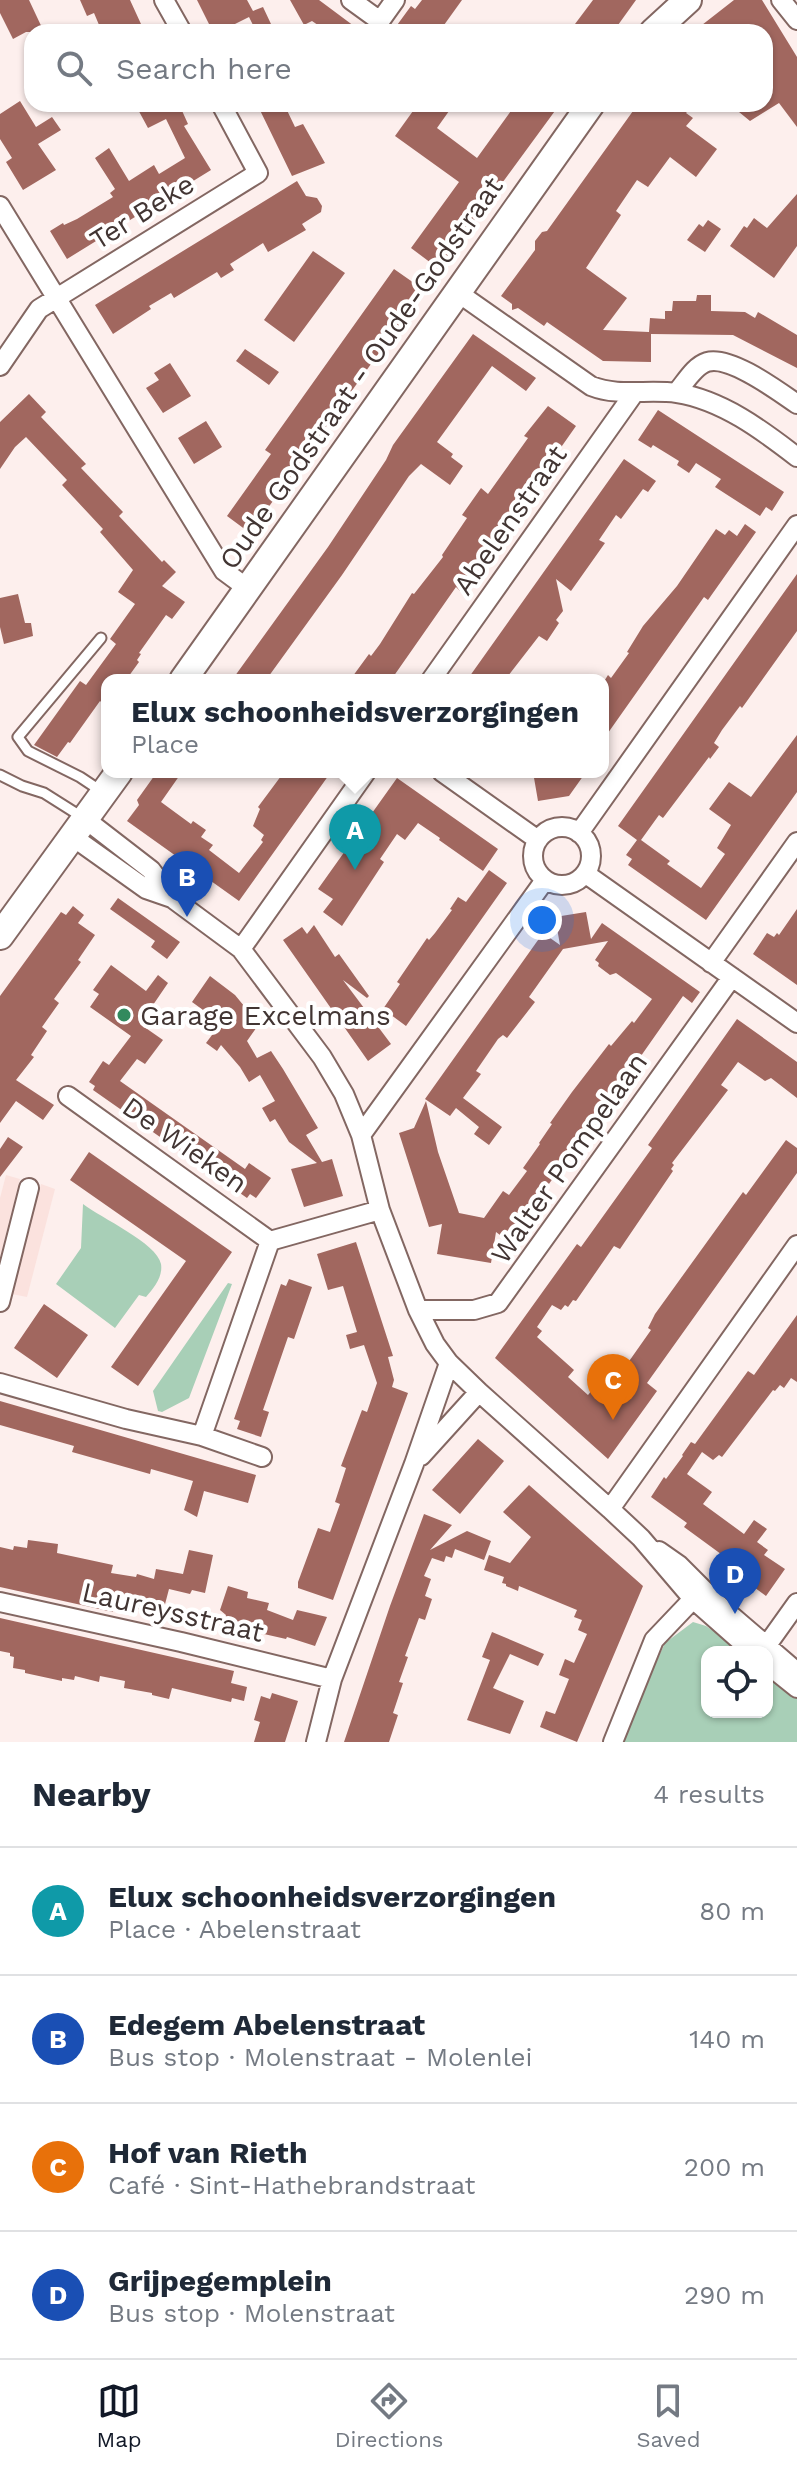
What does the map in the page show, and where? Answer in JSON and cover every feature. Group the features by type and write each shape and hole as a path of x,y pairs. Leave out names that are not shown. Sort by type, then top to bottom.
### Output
{"street":[{"path":"164,0 178,24"},
{"path":"351,0 380,21 395,0"},
{"path":"645,24 661,0"},
{"path":"662,24 688,0"},
{"path":"781,0 797,20"},
{"name":"Ter Beke","path":"0,366 39,309 258,173 225,112"},
{"name":"Oude Godstraat - Oude-Godstraat","path":"187,674 585,112"},
{"path":"0,206 224,571 247,588"},
{"path":"457,292 591,386 615,393 676,393 701,399 729,411 797,457"},
{"path":"676,393 698,367 718,361 766,383 797,404"},
{"name":"Abelenstraat","path":"435,674 635,392"},
{"path":"579,833 797,525"},
{"path":"241,949 362,778"},
{"path":"450,778 538,840"},
{"path":"0,936 112,783"},
{"path":"79,828 146,889 172,898 241,949 322,1057 344,1094 361,1135 380,1210 418,1310 435,1344 449,1363 641,1538 693,1599 752,1646"},
{"path":"557,828 569,828 579,833 586,839 591,857 586,874 562,886 545,880 533,862 533,850 538,840 546,832 557,828"},
{"path":"711,963 797,842"},
{"path":"586,874 797,1023"},
{"path":"361,1135 545,880"},
{"name":"Walter Pompelaan","path":"418,1310 474,1310 498,1303 732,977"},
{"name":"De Wieken","path":"68,1096 270,1241"},
{"path":"0,1302 29,1188"},
{"path":"202,1436 270,1241 380,1210"},
{"path":"610,1509 797,1245"},
{"path":"316,1742 332,1679 449,1363"},
{"path":"0,1383 126,1419 202,1436 262,1457"},
{"path":"414,1464 479,1392"},
{"path":"641,1538 679,1565 755,1646"},
{"path":"613,1742 654,1640 693,1599"},
{"name":"Laureysstraat","path":"0,1602 332,1679"},
{"path":"767,1646 797,1603"},
{"path":"773,1660 797,1672"},
{"path":"773,1665 797,1688"}],"lane":[{"path":"101,638 18,737 28,751 80,777 112,783"},
{"path":"0,775 44,793 79,828"}],"shaded area":[{"path":"6,1175 20,1179 0,1257 0,1198"},
{"path":"41,1184 55,1189 27,1297 12,1294"}],"green space":[{"path":"83,1204 139,1239 161,1264 155,1286 146,1297 139,1295 115,1328 56,1284 81,1248"},
{"path":"228,1283 232,1284 189,1398 162,1412 158,1411 153,1391"},
{"path":"693,1622 706,1626 735,1646 701,1646 701,1718 773,1718 773,1673 797,1691 797,1742 619,1742 665,1643"}],"building":[{"path":"0,0 29,0 40,24 24,24 24,33 13,39 0,13"},
{"path":"80,0 130,0 141,24 99,24 94,13 87,16"},
{"path":"197,0 247,0 253,11 263,7 271,24 252,24 249,17 235,24 209,24"},
{"path":"290,0 319,0 351,24 316,24 312,21 303,24"},
{"path":"422,0 462,0 445,24 398,24 411,6 415,9"},
{"path":"593,0 636,0 619,24 575,24"},
{"path":"734,0 762,0 797,57 797,127 779,103 773,107 773,24 703,24"},
{"path":"20,101 36,127 52,117 61,130 38,144 56,170 23,190 6,162 12,158 0,139 0,114"},
{"path":"139,112 183,112 188,124 184,126 211,170 67,259 50,231 113,197 110,193 115,189 95,158 109,148 129,181 154,165 159,174 185,158 166,119 148,128"},
{"path":"261,112 288,112 295,127 303,124 325,163 292,176"},
{"path":"412,112 448,112 437,128 477,158 510,112 554,112 439,269 411,248 459,182 395,136"},
{"path":"632,112 687,112 693,118 686,126 717,149 696,177 670,157 648,187 637,180 616,211 621,215 586,268 627,298 603,330 649,332 650,318 665,319 665,311 672,311 673,301 696,301 697,295 711,295 711,311 745,312 755,318 758,312 797,335 797,368 733,335 651,334 651,362 603,361 547,322 544,326 518,308 512,310 512,304 501,296 535,250 535,241 542,232 547,231"},
{"path":"739,112 764,112 750,121"},
{"path":"297,181 306,196 317,198 322,206 321,212 302,224 306,230 268,252 263,243 230,264 234,270 221,278 217,272 174,298 171,293 113,334 95,305"},
{"path":"797,194 797,246 774,278 730,246 754,218 767,228"},
{"path":"708,220 721,229 705,252 687,240 699,224 703,227"},
{"path":"313,251 345,273 294,342 264,320"},
{"path":"394,269 424,290 250,533 227,516 271,454 265,450"},
{"path":"473,334 536,378 526,391 492,366 437,442 463,466 450,485 421,464 409,476 270,674 236,674 328,547 393,445"},
{"path":"245,349 279,372 269,385 236,361"},
{"path":"170,363 191,396 163,413 146,388 159,380 154,373"},
{"path":"29,394 46,412 41,417 86,464 81,468 123,512 119,516 162,562 164,560 176,572 162,586 185,602 172,619 166,615 139,653 139,662 130,674 101,674 101,702 57,757 34,745 80,681 86,685 116,644 110,639 135,604 118,592 133,570 100,532 103,529 62,485 67,480 26,437 0,469 0,422"},
{"path":"548,406 576,426 460,591 456,587 395,674 354,674 380,644 412,593 443,557 467,518 462,515 481,488 488,494 528,438 524,436"},
{"path":"658,410 784,492 772,511 766,507 760,516 715,487 721,479 696,463 689,473 677,465 679,461 638,440"},
{"path":"206,421 222,447 194,464 178,438"},
{"path":"624,459 656,481 648,492 643,489 621,519 616,515 599,540 605,543 571,591 556,579 563,611 547,641 539,636 510,674 471,674"},
{"path":"745,524 756,532 708,600 704,597 609,732 609,676 611,678 643,626 677,586 716,529 725,535 729,530 737,536"},
{"path":"797,574 797,631 742,708 740,706 722,730 714,743 719,747 663,818 659,815 641,840 670,861 667,864 701,888 725,854 717,848 731,825 709,809 729,782 751,797 797,735 797,792 706,920 628,865 632,859 626,855 637,840 618,826"},
{"path":"18,594 25,623 31,623 33,636 4,644 0,627 0,598"},
{"path":"153,778 178,778 161,802 191,824 193,821 206,830 201,837 213,845 209,850 239,873 263,842 264,835 253,826 260,809 258,807 280,778 327,778 239,901 127,821 139,805 137,800"},
{"path":"397,778 498,849 483,871 418,823 405,840 397,834 380,859 384,862 342,926 323,912 333,899 318,889"},
{"path":"534,778 582,778 569,796 538,801"},
{"path":"489,870 507,883 406,1026 383,1009 400,984 397,982 427,938 429,940 452,910 458,897 466,902"},
{"path":"118,898 180,942 167,959 151,947 155,941 110,909"},
{"path":"73,906 84,915 78,923 95,935 78,960 81,962 54,999 59,1003 42,1027 47,1031 31,1055 34,1057 16,1080 54,1105 43,1120 16,1101 0,1123 0,996 61,912 66,915"},
{"path":"797,909 797,985 753,954 767,933 774,937 777,933 779,935"},
{"path":"586,912 591,939 602,923 700,992 692,1003 683,996 636,1063 623,1075 570,1146 574,1149 508,1241 496,1232 491,1263 437,1254 442,1224 429,1227 399,1133 414,1128 426,1101 438,1152 459,1213 484,1218 503,1191 509,1195 527,1171 523,1168 572,1092 609,1044 611,1046 632,1021 634,1023 652,999 616,973 610,975 598,966 595,960 608,941 563,949 529,997 535,1002 507,1038 503,1035 498,1039 476,1071 481,1074 463,1098 502,1127 489,1145 474,1134 479,1127 456,1108 450,1116 425,1099 543,933 560,945 555,917"},
{"path":"314,925 335,957 339,954 369,996 367,998 343,980 391,1044 368,1061 283,940 302,927 307,934"},
{"path":"111,965 146,991 158,975 168,983 140,1024 163,1040 145,1064 137,1059 120,1081 245,1169 249,1163 271,1178 256,1198 250,1194 247,1198 93,1090 95,1086 89,1082 103,1061 109,1065 131,1036 90,1007 99,994 93,990"},
{"path":"210,976 261,1021 247,1041 257,1058 271,1051 283,1069 318,1128 306,1135 322,1162 332,1159 343,1196 304,1207 291,1169 317,1163 289,1142 275,1119 270,1122 262,1108 275,1101 260,1075 249,1082 221,1045 217,1051 206,1043 221,1023 192,1002"},
{"path":"737,1019 797,1062 797,1098 771,1078 765,1081 738,1062 721,1085 728,1090 672,1163 673,1171 620,1249 614,1246 576,1301 573,1300 561,1310 552,1305 537,1327 542,1331 537,1337 574,1370 568,1377 588,1395 599,1382 621,1401 638,1378 625,1367 651,1330 648,1328 655,1314 743,1192 746,1195 786,1140 797,1148 797,1173 647,1383 657,1391 608,1459 495,1358 577,1244 581,1247 652,1148 648,1145"},
{"path":"8,1137 23,1147 0,1177 0,1149"},
{"path":"89,1152 232,1252 138,1386 111,1367 186,1261 70,1180"},
{"path":"356,1242 393,1356 388,1357 394,1380 392,1387 408,1393 333,1600 298,1588 298,1582 318,1528 330,1532 340,1504 335,1502 346,1468 341,1466 362,1410 367,1412 377,1383 364,1345 350,1349 346,1335 357,1332 343,1286 328,1290 317,1254"},
{"path":"289,1279 312,1287 294,1339 288,1337 263,1410 269,1412 261,1437 237,1429 240,1421 234,1419 281,1284 286,1286"},
{"path":"44,1304 88,1335 57,1378 14,1348"},
{"path":"797,1315 797,1382 791,1378 784,1388 780,1385 773,1390 722,1457 719,1455 713,1460 702,1452 687,1474 712,1492 703,1504 744,1534 754,1520 767,1529 757,1542 768,1550 764,1555 785,1569 766,1596 747,1582 751,1576 684,1527 687,1523 651,1497 691,1442 695,1444 748,1371 754,1375"},
{"path":"0,1401 256,1475 248,1503 204,1491 197,1517 184,1510 193,1481 151,1469 150,1474 72,1452 74,1446 0,1425"},
{"path":"478,1439 504,1461 460,1514 432,1490"},
{"path":"529,1485 643,1586 577,1742 540,1727 546,1711 555,1714 569,1679 559,1675 565,1659 574,1663 587,1634 578,1630 582,1620 574,1617 577,1610 519,1586 518,1591 506,1586 502,1583 504,1577 484,1570 489,1555 510,1563 531,1537 503,1512"},
{"path":"424,1514 452,1525 430,1550 467,1531 491,1541 484,1560 455,1549 452,1558 446,1556 444,1562 432,1558 424,1576 431,1579 425,1596 432,1599 425,1620 419,1618 405,1656 408,1657 399,1682 403,1683 393,1713 398,1715 389,1742 344,1742 390,1606"},
{"path":"28,1540 58,1544 57,1553 113,1565 111,1573 136,1577 137,1574 154,1579 156,1569 183,1574 189,1550 213,1555 205,1593 192,1590 190,1594 169,1589 164,1608 142,1607 134,1612 113,1609 113,1612 0,1587 0,1547 13,1550 14,1546 27,1548"},
{"path":"228,1586 248,1592 247,1598 269,1603 267,1610 293,1620 297,1610 327,1617 315,1646 287,1637 224,1625 226,1615 220,1610"},
{"path":"0,1618 234,1671 231,1683 247,1687 244,1701 232,1698 231,1702 172,1688 169,1699 124,1688 125,1681 100,1676 99,1682 75,1676 74,1680 62,1678 62,1681 25,1673 25,1670 13,1668 14,1657 10,1653 0,1651"},
{"path":"492,1632 544,1654 538,1666 510,1654 493,1688 524,1701 510,1734 467,1720 490,1660 482,1657"},
{"path":"272,1693 298,1701 285,1742 254,1742 260,1722 254,1720 261,1696 270,1699"}],"place":[{"name":"Elux schoonheidsverzorgingen","path":"355,870"},
{"name":"Edegem Abelenstraat","path":"187,917"},
{"name":"Garage Excelmans","path":"124,1015"},
{"name":"Hof van Rieth","path":"613,1420"},
{"name":"Grijpegemplein","path":"735,1614"}]}
